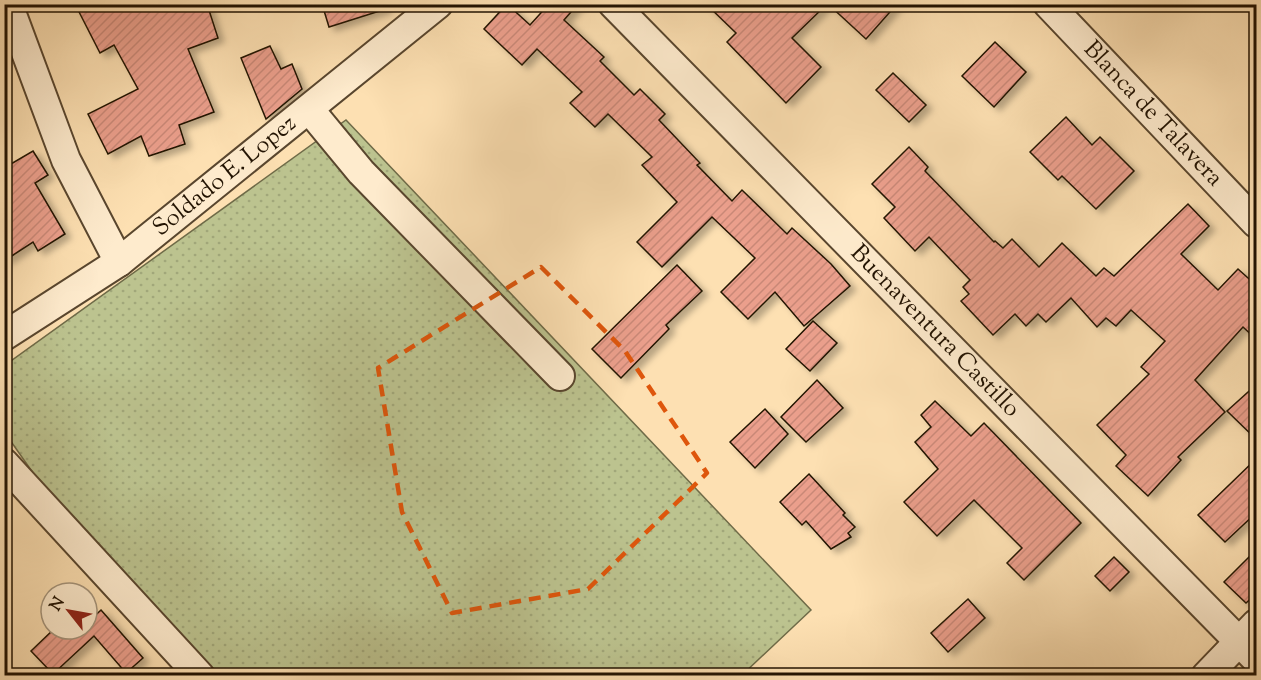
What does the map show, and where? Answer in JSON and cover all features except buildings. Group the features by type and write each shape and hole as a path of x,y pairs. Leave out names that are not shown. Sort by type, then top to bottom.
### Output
{"street":[{"path":"8,4 66,160 119,262"},
{"name":"Soldado E. Lopez","path":"4,336 119,262 438,4"},
{"name":"Buenaventura Castillo","path":"613,4 1251,641"},
{"name":"Blanca de Talavera","path":"1048,4 1257,223"},
{"path":"309,109 361,172 560,375"},
{"path":"4,463 200,675"},
{"path":"1206,675 1251,641"}],"highlighted area":[{"path":"541,267 625,351 707,473 588,589 452,613 402,512 378,368"}],"green space":[{"path":"346,120 811,610 742,675 217,675 45,490 5,433 4,366"}]}
